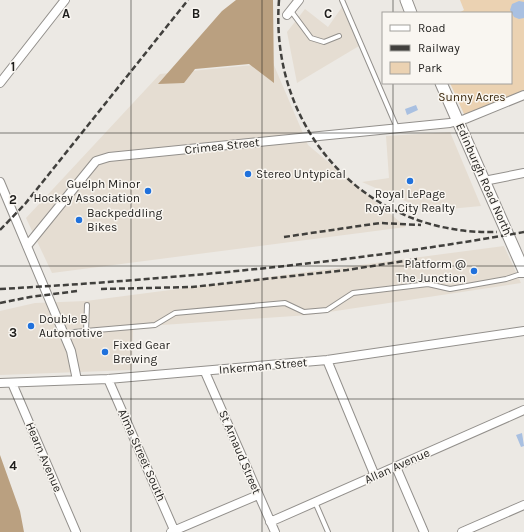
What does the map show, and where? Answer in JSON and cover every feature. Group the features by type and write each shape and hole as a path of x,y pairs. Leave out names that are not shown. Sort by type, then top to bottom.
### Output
{"main road":[{"path":"406,0 411,12"},
{"name":"Edinburgh Road North","path":"441,84 524,270"}],"street":[{"path":"0,83 65,0"},
{"path":"289,13 299,0"},
{"name":"Crimea Street","path":"27,246 96,161 109,157 458,121 523,97"},
{"path":"484,181 524,173"},
{"path":"1,185 64,335 75,364 77,380"},
{"name":"Inkerman Street","path":"0,383 108,379 205,372 327,360 524,331"},
{"path":"327,360 375,476"},
{"name":"St Arnaud Street","path":"205,372 274,532"},
{"name":"Alma Street South","path":"108,379 174,532"},
{"name":"Hearn Avenue","path":"12,383 76,532"},
{"name":"Allan Avenue","path":"270,522 524,410"},
{"path":"396,467 424,532"},
{"path":"174,532 258,495"},
{"path":"462,532 524,505"}],"lane":[{"path":"342,0 397,128"},
{"path":"289,13 311,38 324,42 339,36"},
{"path":"64,335 86,331 155,325 175,313 285,303 307,312 327,310 353,293 428,284 450,289 500,280 518,275 524,276"},
{"path":"86,331 87,305"},
{"path":"315,502 328,532"}],"shaded area":[{"path":"236,0 273,0 274,83 249,64 195,69 184,83 158,84 222,11"},
{"path":"342,7 359,46 297,83 287,32 305,9 328,27"},
{"path":"273,63 308,145 406,227 52,273 26,218 160,74"},
{"path":"450,132 481,206 428,211 362,182 389,178 386,136"},
{"path":"504,246 521,283 309,315 133,327 132,370 0,375 0,311 35,303 86,301"},
{"path":"0,455 20,511 24,532 0,532"}],"green space":[{"name":"Sunny Acres","path":"460,0 524,0 524,90 467,114 464,114 450,84 512,84 512,12 461,12 464,10"}],"water":[{"path":"519,1 524,2 524,18 519,19 514,17 510,10 512,4"},
{"path":"416,105 418,110 407,115 405,109"},
{"path":"522,433 524,446 521,447 516,435"}],"railway":[{"path":"0,230 25,204 188,0"},
{"path":"279,0 280,47 290,92 309,132 335,166 368,195 406,216 450,229 497,232"},
{"path":"284,237 380,223 421,225"},
{"path":"0,289 197,275 328,261 394,253 524,232"},
{"path":"101,289 192,287 347,270 417,259"},
{"path":"0,303 30,297 77,291"}],"place":[{"name":"Stereo Untypical","path":"248,174"},
{"name":"Royal LePage Royal City Realty","path":"410,181"},
{"name":"Guelph Minor Hockey Association","path":"148,191"},
{"name":"Backpeddling Bikes","path":"79,220"},
{"name":"Platform @ The Junction","path":"474,271"},
{"name":"Double B Automotive","path":"31,326"},
{"name":"Fixed Gear Brewing","path":"105,352"}]}
